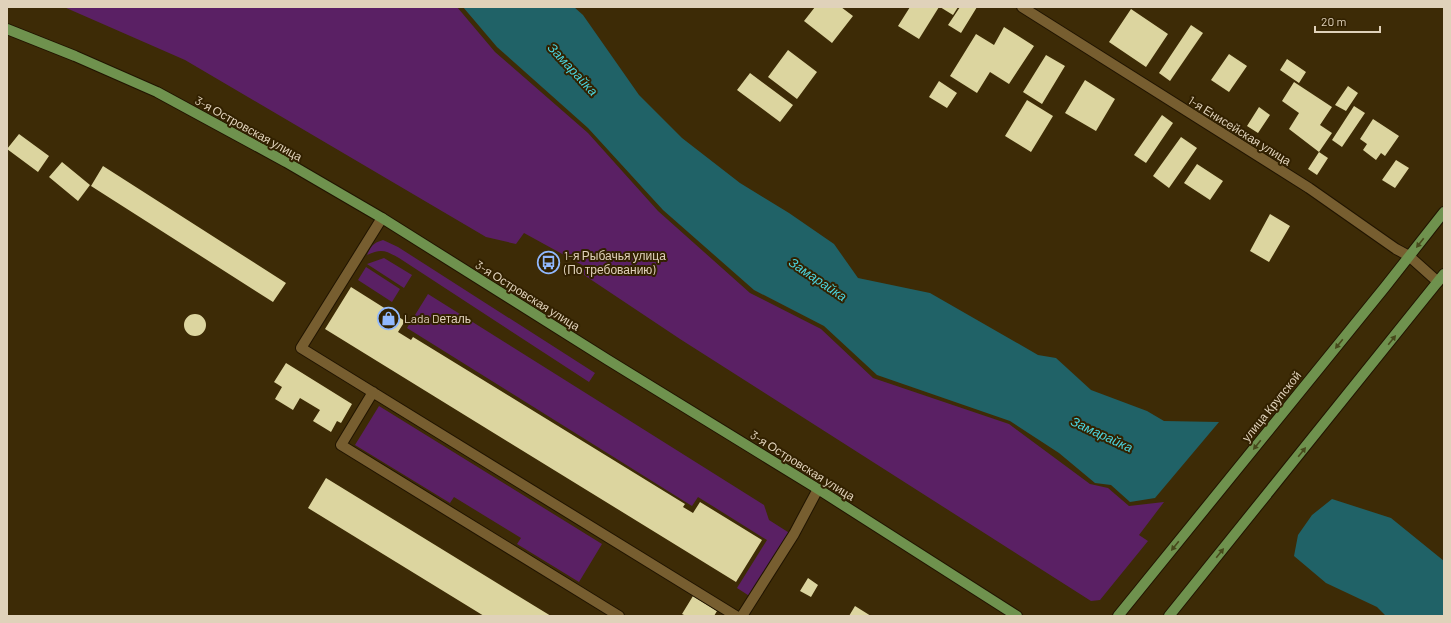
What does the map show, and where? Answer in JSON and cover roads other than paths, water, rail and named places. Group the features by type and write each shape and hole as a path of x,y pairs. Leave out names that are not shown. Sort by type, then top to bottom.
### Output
{"main road":[{"name":"3-я Островская улица","path":"7,29 157,92 286,162 382,218 608,360 818,489 1017,616"},
{"name":"улица Крупской","path":"1118,616 1444,212"},
{"path":"1169,616 1441,278"}],"street":[{"name":"1-я Енисейская улица","path":"1022,7 1309,188 1396,249 1441,278"},
{"path":"382,218 301,348 736,616"},
{"path":"373,392 341,444 619,616"},
{"path":"742,616 794,534 818,489"}],"water":[{"name":"Замарайка","path":"463,7 574,7 583,15 639,95 682,138 740,183 789,213 834,244 858,278 930,293 1038,355 1056,358 1091,390 1147,411 1164,421 1219,422 1155,498 1130,502 1111,485 1095,483 1059,453 1010,421 877,375 824,326 754,290 663,210 588,128 497,47"},
{"path":"1332,499 1391,518 1444,561 1444,616 1386,616 1377,607 1326,583 1294,556 1298,535 1312,515"}],"place":[{"name":"1-я Рыбачья улица (По требованию)","path":"548,262"},
{"name":"Lada Dеталь","path":"388,318"}]}
